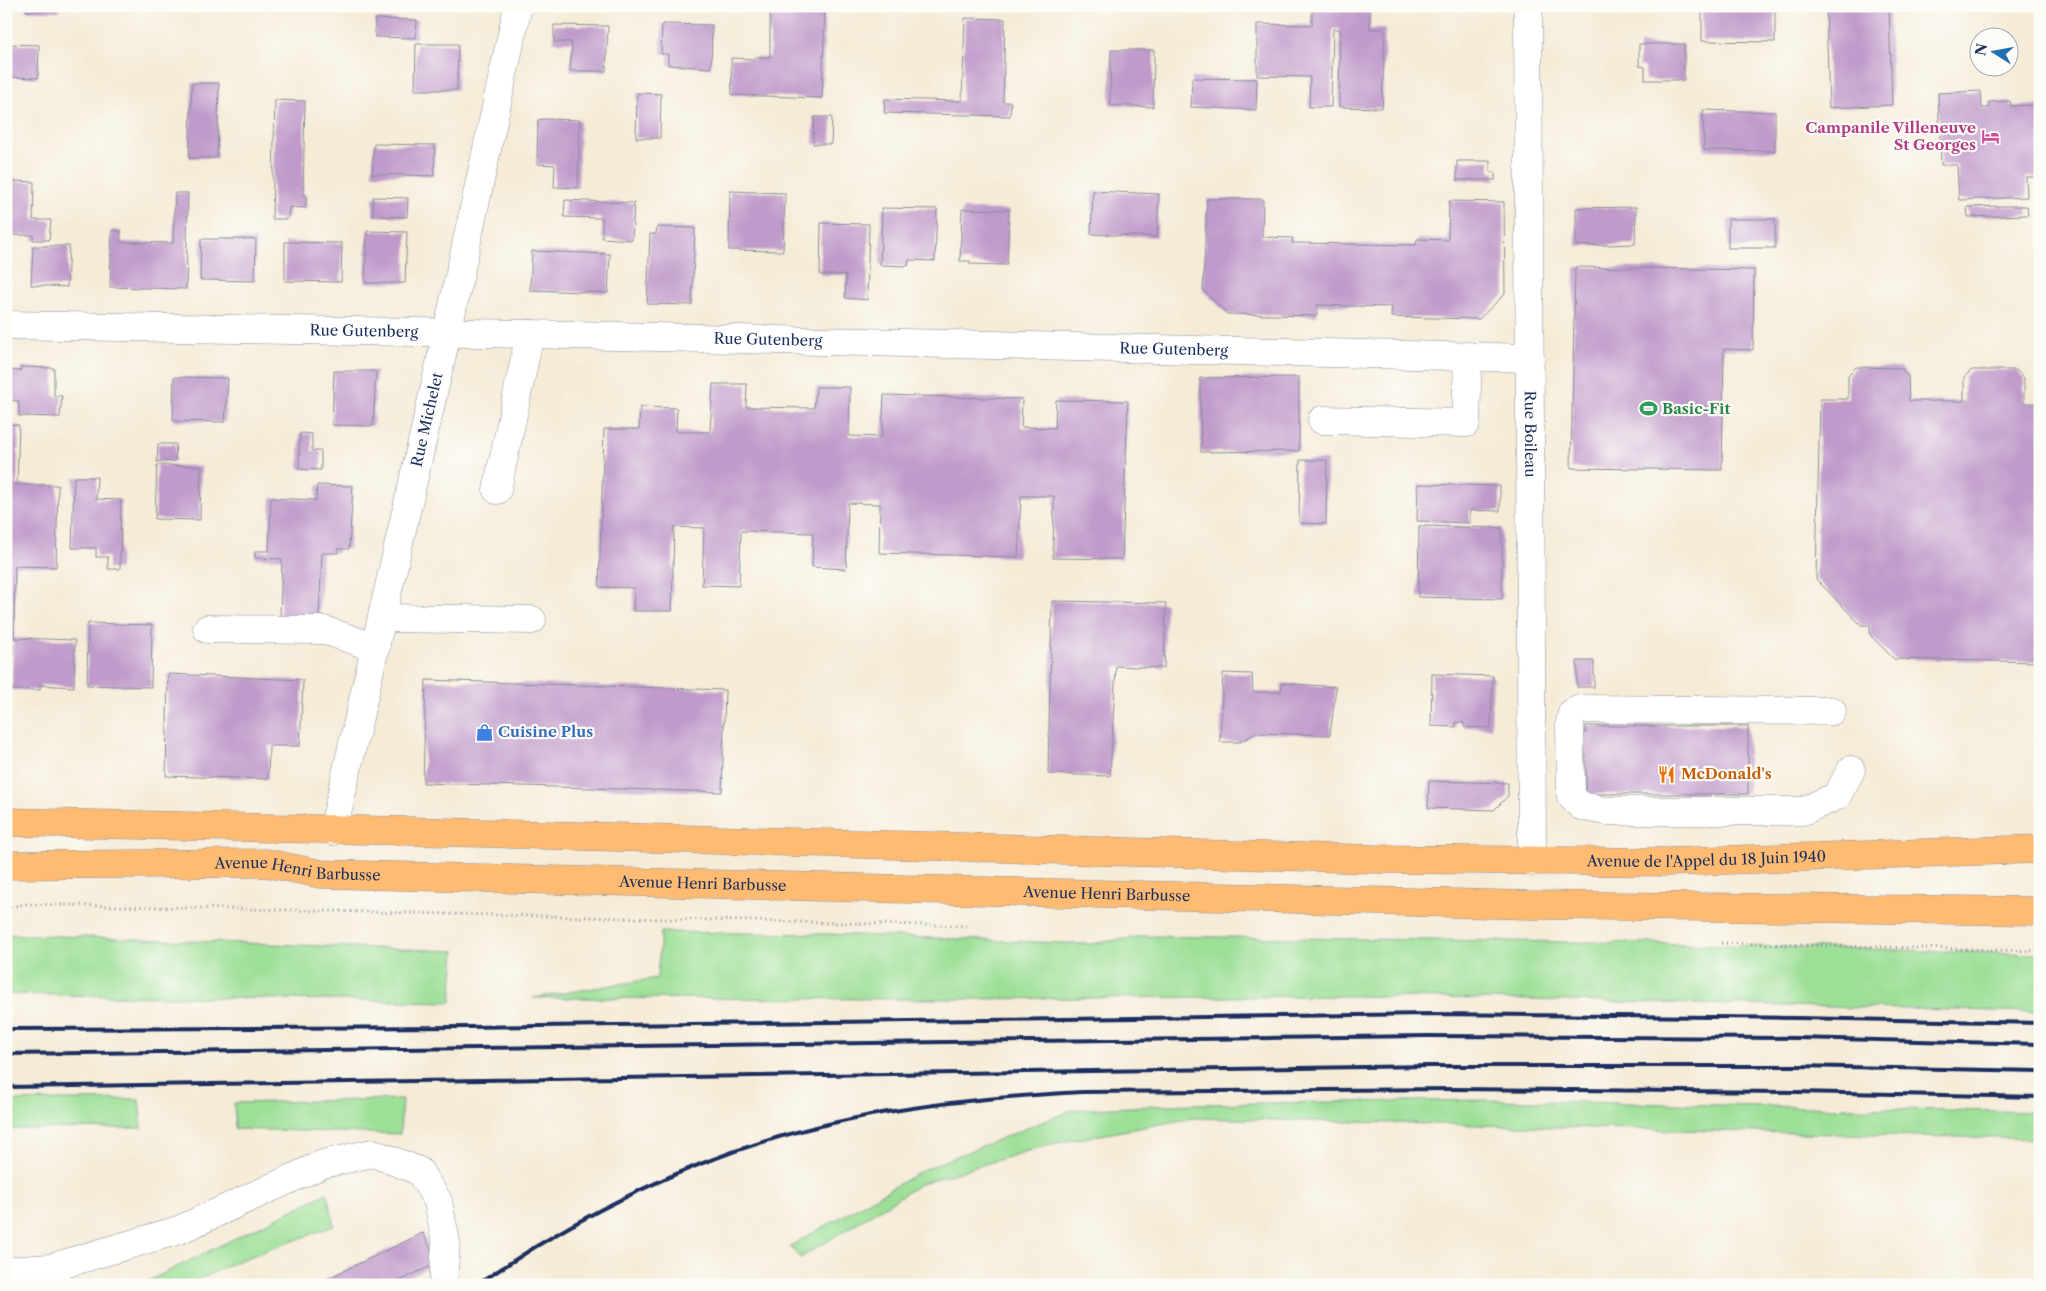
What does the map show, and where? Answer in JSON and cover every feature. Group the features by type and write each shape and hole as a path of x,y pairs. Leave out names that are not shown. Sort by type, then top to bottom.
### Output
{"main road":[{"path":"6,822 333,831"},
{"name":"Avenue de l'Appel du 18 Juin 1940","path":"333,831 424,831 1532,862 1668,862 2040,849"},
{"path":"266,864 320,846 333,831"},
{"name":"Avenue Henri Barbusse","path":"6,865 266,864 320,874 1399,900 1530,905 2040,911"}],"street":[{"name":"Rue Michelet","path":"333,831 447,333 518,6"},
{"name":"Rue Boileau","path":"1528,6 1532,862"},
{"name":"Rue Gutenberg","path":"6,325 530,334 1530,358"},
{"path":"497,490 530,334"},
{"path":"1322,420 1466,423 1468,356"},
{"path":"382,618 532,620"},
{"path":"206,629 324,630 376,648"},
{"path":"1832,710 1580,709 1572,713 1570,723 1571,796 1581,806 1605,810 1803,811 1837,796 1851,770"},
{"path":"6,1271 50,1268 179,1230 323,1164 373,1153 419,1171 438,1201 446,1242 443,1285"}],"green space":[{"path":"661,932 827,934 1090,944 1144,936 1648,943 2040,954 2040,1012 1356,996 960,999 533,998 657,978"},
{"path":"6,934 455,951 451,1002 6,994"},
{"path":"139,1099 142,1128 6,1129 6,1101"},
{"path":"402,1099 400,1134 235,1129 234,1103"},
{"path":"1487,1100 2040,1112 2040,1139 1193,1118 1051,1144 922,1183 800,1258 790,1246 925,1169 1072,1110 1191,1104"},
{"path":"327,1193 334,1226 235,1262 188,1285 140,1285"}],"building":[{"path":"27,6 59,6 59,11 26,11"},
{"path":"770,6 805,8 806,6 825,6 822,98 732,95 731,58 754,59 755,57 770,57"},
{"path":"1312,6 1370,6 1370,29 1385,29 1382,108 1339,107 1340,29 1333,29 1331,107 1309,107 1310,77 1257,76 1257,24 1312,25"},
{"path":"1702,6 1775,6 1775,42 1702,41"},
{"path":"1826,6 1889,6 1892,105 1829,108"},
{"path":"965,18 1005,19 1003,102 1011,102 1010,116 884,113 885,99 962,101"},
{"path":"375,19 417,20 416,38 375,37"},
{"path":"662,24 712,25 711,68 668,65 668,54 661,54"},
{"path":"554,25 608,26 606,71 570,71 572,42 554,42"},
{"path":"6,44 39,45 38,78 6,77"},
{"path":"416,44 458,44 457,90 415,90"},
{"path":"1639,44 1684,44 1684,80 1645,80 1645,67 1639,66"},
{"path":"1111,50 1154,50 1153,107 1110,105"},
{"path":"1192,78 1257,79 1256,110 1191,107"},
{"path":"192,83 219,83 217,158 189,158"},
{"name":"Campanile Villeneuve St Georges","path":"1981,91 1982,108 1989,108 1989,102 2010,101 2011,106 2040,105 2040,177 2026,177 2027,197 1959,200 1957,165 1941,165 1938,93"},
{"path":"637,93 661,94 660,138 636,138"},
{"path":"275,100 305,101 303,195 306,195 306,208 289,207 288,219 272,219"},
{"path":"1703,110 1775,112 1775,151 1704,150"},
{"path":"814,117 832,117 831,144 813,144"},
{"path":"538,120 580,120 578,188 554,187 555,165 537,164"},
{"path":"374,144 435,145 434,176 372,174"},
{"path":"1457,161 1490,161 1490,172 1495,172 1495,180 1457,180"},
{"path":"13,181 34,182 33,220 51,220 49,240 33,240 33,235 11,235 10,275 6,275 6,203 12,203"},
{"path":"730,191 785,193 783,251 729,250"},
{"path":"1093,191 1159,194 1157,237 1091,234"},
{"path":"175,193 188,193 186,289 110,287 112,230 121,231 121,242 173,243"},
{"path":"373,197 408,198 407,217 373,216"},
{"path":"1207,199 1263,199 1262,237 1293,238 1292,243 1416,245 1417,239 1448,240 1449,201 1504,202 1505,294 1479,319 1391,317 1392,307 1317,305 1317,316 1227,314 1203,290"},
{"path":"565,200 634,203 632,240 602,238 602,218 564,217"},
{"path":"2027,206 2028,215 1968,217 1967,207"},
{"path":"1636,207 1635,244 1576,246 1576,208"},
{"path":"882,208 937,209 935,261 909,260 908,266 880,265"},
{"path":"962,209 1009,210 1007,265 970,264 970,261 960,261"},
{"path":"1728,219 1775,219 1775,248 1728,248"},
{"path":"821,223 869,224 867,300 845,298 846,275 820,275"},
{"path":"657,227 695,228 692,305 647,304 650,234 656,234"},
{"path":"367,231 407,232 405,283 365,283"},
{"path":"201,239 256,239 255,281 200,280"},
{"path":"285,242 342,243 341,282 285,281"},
{"path":"33,246 69,246 67,287 31,285"},
{"path":"532,251 610,254 608,293 530,290"},
{"name":"Basic-Fit","path":"1575,267 1754,270 1753,350 1724,349 1722,470 1571,468"},
{"path":"21,367 54,368 54,396 62,396 60,417 19,416 19,401 6,400 6,370 20,371"},
{"path":"1856,367 1901,368 1908,376 1909,401 1964,401 1964,377 1972,370 2016,370 2024,378 2024,403 2040,403 2040,662 1894,659 1870,635 1870,625 1861,625 1816,579 1820,399 1848,399 1848,375"},
{"path":"334,371 376,371 373,426 332,425"},
{"path":"174,377 228,378 225,422 173,421"},
{"path":"1299,377 1299,451 1201,452 1200,378"},
{"path":"713,384 747,384 746,407 814,408 816,387 850,387 849,436 882,437 884,395 1022,399 1021,427 1055,428 1056,400 1128,401 1122,559 1053,558 1054,496 1021,496 1018,557 879,553 880,504 848,503 846,569 812,567 813,533 741,531 739,586 702,585 704,528 674,527 672,611 633,611 634,588 599,587 604,429 639,429 640,407 677,408 676,432 710,432"},
{"path":"6,424 19,425 17,485 58,485 56,567 15,566 14,638 75,640 74,687 40,685 40,690 12,690 13,643 6,642"},
{"path":"300,433 312,434 312,451 321,451 321,470 299,469"},
{"path":"158,444 176,444 175,461 157,462"},
{"path":"1300,460 1327,460 1326,524 1299,523"},
{"path":"157,465 201,466 200,520 155,519"},
{"path":"74,477 97,477 96,499 121,500 120,569 108,569 108,557 96,557 96,548 72,548"},
{"path":"1418,484 1500,486 1500,511 1470,510 1470,523 1417,521"},
{"path":"317,485 353,486 349,549 338,549 338,553 322,553 319,617 280,616 282,559 255,558 255,551 269,551 271,498 316,500"},
{"path":"1419,526 1502,528 1502,599 1418,597"},
{"path":"1052,601 1166,603 1164,668 1116,666 1110,776 1048,774"},
{"path":"88,623 152,625 151,687 87,685"},
{"path":"1577,661 1594,661 1594,687 1577,687"},
{"path":"1223,673 1252,674 1253,692 1281,692 1282,683 1336,687 1330,735 1256,733 1240,742 1220,742"},
{"path":"168,674 303,680 300,746 269,746 268,779 166,776"},
{"path":"1432,674 1493,676 1491,728 1464,727 1464,723 1456,722 1456,727 1431,726"},
{"path":"426,680 725,690 722,792 423,783"},
{"name":"McDonald's","path":"1586,726 1748,726 1748,794 1586,794 1586,755 1577,755 1582,733 1586,733"},
{"path":"1429,781 1508,783 1508,796 1494,810 1428,808"},
{"path":"423,1233 437,1263 391,1285 314,1285"}],"railway":[{"path":"6,1029 469,1027 1431,1014 2040,1023"},
{"path":"6,1054 1427,1036 1796,1038 2040,1044"},
{"path":"6,1087 1431,1066 1797,1066 2040,1071"},
{"path":"477,1285 520,1256 610,1205 703,1163 801,1131 880,1113 937,1104 1083,1092 1453,1089 1796,1092 2040,1097"}],"place":[{"name":"Campanile Villeneuve St Georges","path":"1990,137"},
{"name":"Basic-Fit","path":"1648,409"},
{"name":"Cuisine Plus","path":"484,732"},
{"name":"McDonald's","path":"1667,774"}]}
